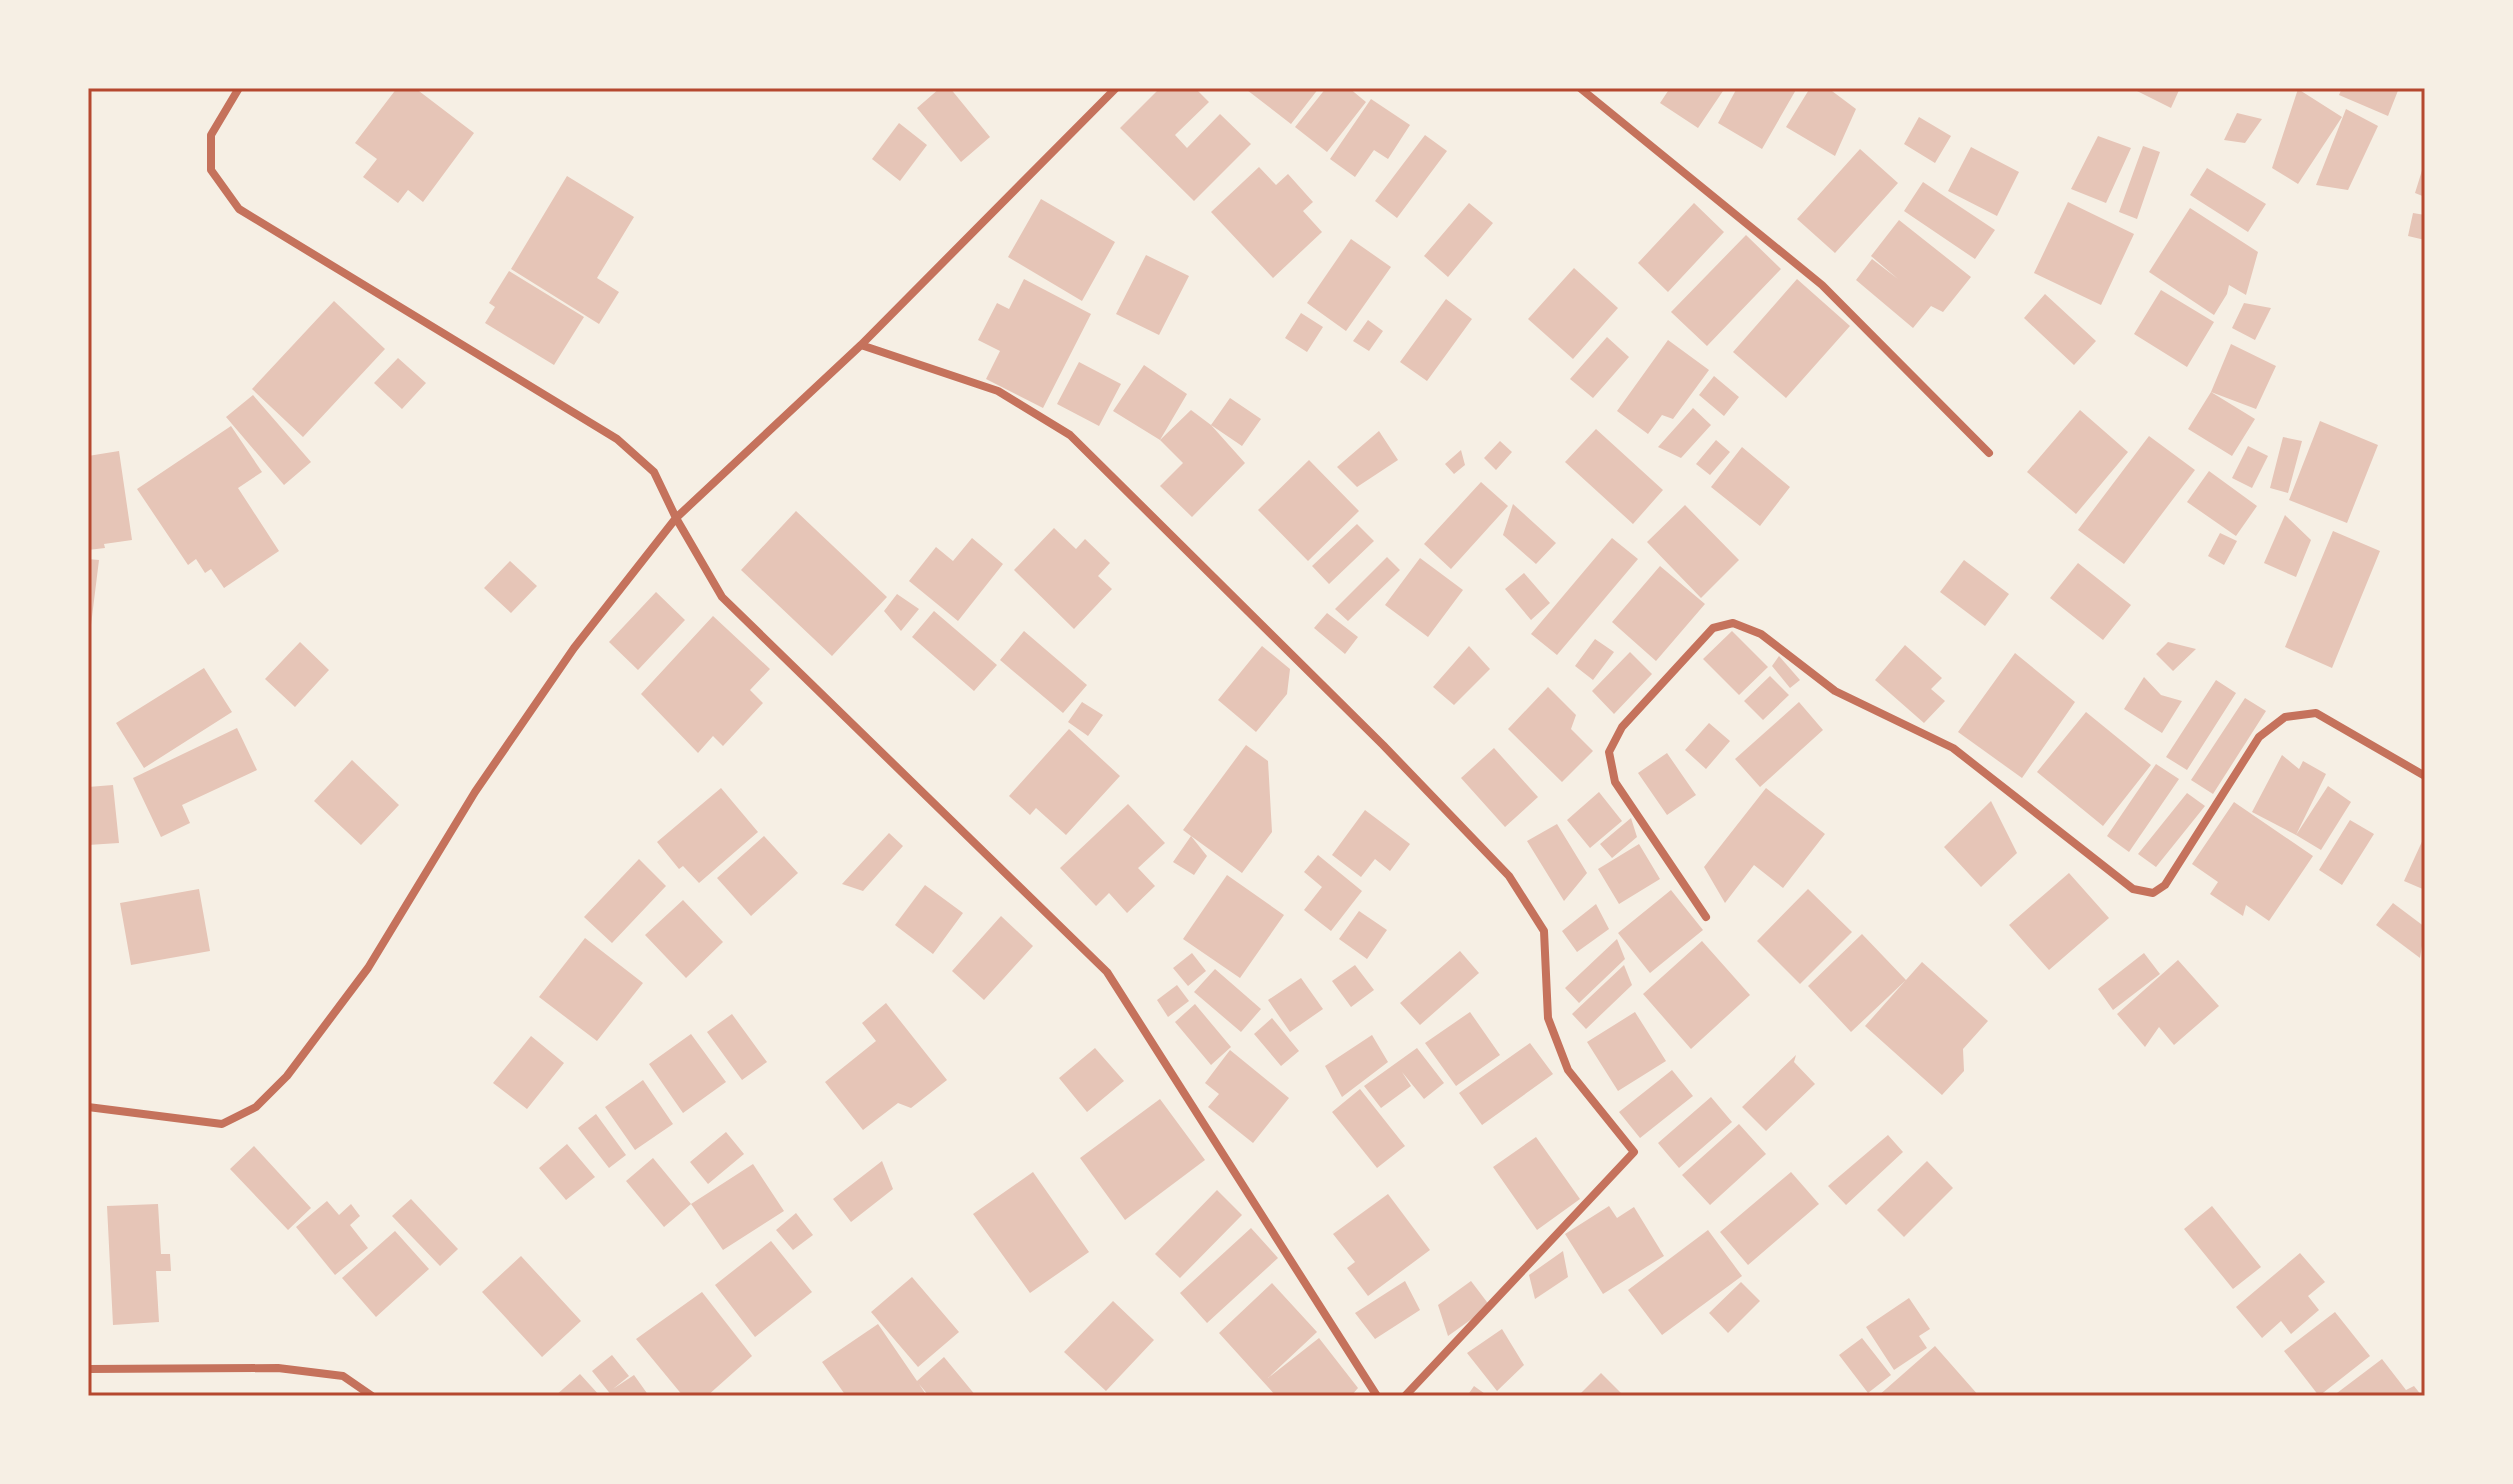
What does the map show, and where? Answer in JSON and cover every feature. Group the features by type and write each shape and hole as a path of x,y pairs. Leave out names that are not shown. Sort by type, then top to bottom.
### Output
{"street":[{"path":"239,88 211,135 211,170 239,209 617,439 654,472 676,518 722,597 1107,972 1377,1396"},
{"path":"88,1107 222,1124 256,1107 287,1076 368,968 475,792 574,648 676,518 861,345 1116,88"},
{"path":"1580,88 1822,285 1989,453"},
{"path":"861,345 998,391 1070,435 1372,734 1509,876 1544,931 1548,1018 1568,1070 1634,1152 1405,1396"},
{"path":"1706,917 1615,782 1609,752 1622,727 1713,628 1733,623 1761,634 1835,691 1953,748 2133,889 2153,893 2165,885 2259,737 2285,717 2316,713 2425,776"},
{"path":"88,1369 278,1368 343,1376 372,1396"}],"building":[{"path":"397,88 415,88 474,133 423,202 408,190 398,203 363,177 377,159 355,143"},
{"path":"940,88 950,88 990,137 961,162 917,108"},
{"path":"1160,88 1195,88 1209,102 1175,135 1187,148 1220,114 1251,144 1194,201 1120,128"},
{"path":"1248,88 1319,88 1291,124"},
{"path":"1326,88 1349,88 1366,102 1327,152 1295,127"},
{"path":"1670,88 1725,88 1698,128 1660,103"},
{"path":"1737,88 1797,88 1762,149 1718,123"},
{"path":"1810,88 1828,88 1856,109 1835,156 1786,127"},
{"path":"2131,88 2180,88 2171,108"},
{"path":"2342,88 2399,88 2388,116 2339,95"},
{"path":"2298,89 2342,117 2298,184 2272,168"},
{"path":"1371,99 1410,125 1388,159 1374,150 1355,177 1330,159"},
{"path":"2346,109 2378,126 2348,190 2316,185"},
{"path":"2237,113 2262,119 2245,143 2224,140"},
{"path":"1919,117 1951,136 1935,163 1904,144"},
{"path":"899,123 927,145 900,181 872,159"},
{"path":"1425,135 1447,151 1397,218 1375,201"},
{"path":"2098,136 2131,148 2106,203 2071,189"},
{"path":"2143,146 2160,152 2137,219 2119,212"},
{"path":"1971,147 2019,172 1997,216 1948,191"},
{"path":"1860,149 1898,183 1835,253 1797,219"},
{"path":"2425,165 2425,197 2415,193"},
{"path":"1259,167 1276,185 1288,174 1313,202 1303,211 1322,232 1273,278 1211,212"},
{"path":"2207,168 2266,204 2248,232 2190,195"},
{"path":"567,176 634,217 597,278 619,292 599,324 511,269"},
{"path":"1923,182 1995,230 1975,259 1904,211"},
{"path":"1041,199 1115,242 1082,301 1008,257"},
{"path":"2068,202 2134,234 2101,305 2034,273"},
{"path":"1469,203 1493,223 1448,277 1424,256"},
{"path":"1694,203 1724,232 1668,292 1638,263"},
{"path":"2190,208 2258,252 2246,295 2229,285 2214,315 2149,272"},
{"path":"2413,213 2425,215 2425,240 2408,236"},
{"path":"1899,220 1971,277 1943,312 1931,306 1913,328 1856,280 1872,259 1898,279 1871,256"},
{"path":"1746,235 1781,269 1707,346 1671,312"},
{"path":"1351,239 1391,267 1346,331 1307,303"},
{"path":"1146,255 1189,276 1159,335 1116,314"},
{"path":"1574,268 1618,308 1573,359 1528,319"},
{"path":"509,271 584,317 554,365 485,323 495,307 489,303"},
{"path":"1024,279 1091,314 1043,408 986,379 1000,351 978,340 997,303 1009,309"},
{"path":"1797,279 1850,326 1786,398 1733,352"},
{"path":"2161,290 2214,322 2187,367 2134,334"},
{"path":"2045,294 2096,341 2074,365 2024,318"},
{"path":"1446,299 1472,319 1427,381 1400,362"},
{"path":"334,301 385,349 303,437 252,389"},
{"path":"2244,303 2271,308 2255,340 2232,328"},
{"path":"1301,313 1323,327 1307,352 1285,338"},
{"path":"1368,320 1383,331 1369,351 1353,341"},
{"path":"1607,337 1629,357 1593,398 1570,379"},
{"path":"1668,340 1709,370 1673,419 1662,415 1648,434 1617,411"},
{"path":"2231,344 2276,366 2256,409 2211,392"},
{"path":"398,358 426,383 402,409 374,383"},
{"path":"1079,362 1121,384 1099,426 1057,404"},
{"path":"1144,365 1187,394 1160,440 1113,411"},
{"path":"1714,376 1739,397 1724,416 1699,395"},
{"path":"2211,392 2255,419 2232,456 2188,429"},
{"path":"253,395 311,462 284,485 226,417"},
{"path":"1230,398 1261,419 1242,446 1211,425"},
{"path":"1693,408 1711,425 1681,458 1658,447"},
{"path":"1191,410 1211,425 1245,463 1192,517 1160,486 1183,463 1160,440"},
{"path":"2080,410 2128,452 2076,514 2027,472"},
{"path":"2320,421 2378,445 2347,523 2289,500"},
{"path":"231,426 262,472 238,488 279,551 224,588 211,569 205,573 196,559 188,565 137,489"},
{"path":"1596,429 1663,490 1633,524 1565,462"},
{"path":"1379,431 1398,460 1357,487 1337,467"},
{"path":"2149,436 2195,470 2124,564 2078,530"},
{"path":"2283,437 2302,441 2288,493 2270,488"},
{"path":"1716,440 1730,452 1710,475 1696,464"},
{"path":"1500,441 1512,452 1496,470 1484,458"},
{"path":"2248,446 2268,456 2252,488 2232,478"},
{"path":"1742,447 1790,487 1760,526 1711,487"},
{"path":"1461,450 1465,465 1454,474 1445,464"},
{"path":"119,451 132,540 88,550 88,456"},
{"path":"1309,460 1359,511 1308,561 1258,510"},
{"path":"2209,471 2257,506 2236,536 2187,502"},
{"path":"1481,482 1508,506 1451,569 1424,544"},
{"path":"1513,504 1556,543 1536,564 1503,535"},
{"path":"1685,505 1739,560 1701,598 1647,542"},
{"path":"796,511 887,597 832,656 741,570"},
{"path":"2285,515 2311,540 2296,577 2264,563"},
{"path":"1357,524 1374,541 1329,584 1312,566"},
{"path":"1054,528 1076,549 1085,539 1110,563 1098,576 1112,589 1074,629 1014,570"},
{"path":"2333,531 2380,551 2332,668 2285,647"},
{"path":"2220,533 2237,541 2224,565 2208,556"},
{"path":"972,538 1003,564 958,621 909,581 936,547 953,561"},
{"path":"1612,538 1638,559 1557,655 1531,634"},
{"path":"1387,557 1400,570 1348,621 1335,609"},
{"path":"1420,558 1463,590 1428,637 1385,605"},
{"path":"88,559 99,560 90,633 88,633"},
{"path":"1964,560 2009,594 1985,626 1940,592"},
{"path":"510,561 537,586 511,613 484,588"},
{"path":"2078,563 2131,605 2103,640 2050,598"},
{"path":"1660,566 1705,604 1656,661 1612,622"},
{"path":"1524,573 1550,603 1531,620 1505,589"},
{"path":"656,592 685,620 638,670 609,642"},
{"path":"897,594 919,609 901,631 884,611"},
{"path":"934,611 997,665 974,691 912,637"},
{"path":"1327,613 1358,637 1345,654 1314,628"},
{"path":"713,616 770,669 750,690 763,703 723,746 713,736 698,753 641,694"},
{"path":"1024,631 1087,685 1063,713 1000,660"},
{"path":"1732,631 1768,667 1739,695 1703,659"},
{"path":"1595,639 1614,652 1593,680 1575,666"},
{"path":"300,642 329,670 295,707 265,679"},
{"path":"2168,642 2196,649 2173,671 2156,654"},
{"path":"1905,645 1942,678 1931,689 1945,701 1924,723 1875,680"},
{"path":"1262,646 1290,669 1287,694 1256,732 1218,700"},
{"path":"1469,646 1490,669 1454,705 1433,687"},
{"path":"1630,652 1652,674 1614,714 1592,691"},
{"path":"2015,653 2075,702 2022,778 1958,732"},
{"path":"1779,656 1800,680 1790,688 1772,666"},
{"path":"204,668 232,712 144,768 116,723"},
{"path":"1770,676 1789,695 1763,720 1744,701"},
{"path":"2144,677 2161,695 2182,701 2162,733 2124,709"},
{"path":"2216,680 2236,693 2187,770 2166,757"},
{"path":"1548,687 1576,715 1571,729 1593,751 1562,782 1508,729"},
{"path":"2245,698 2266,711 2213,794 2191,780"},
{"path":"1082,702 1103,715 1088,736 1068,722"},
{"path":"1799,702 1823,730 1760,787 1735,759"},
{"path":"2086,712 2151,765 2103,826 2037,772"},
{"path":"1709,723 1730,741 1706,769 1685,750"},
{"path":"237,728 257,770 182,805 190,823 161,837 133,778"},
{"path":"1069,729 1120,776 1066,835 1036,808 1030,815 1009,796"},
{"path":"1246,745 1268,761 1272,832 1242,873 1183,830"},
{"path":"1494,748 1538,797 1505,827 1461,778"},
{"path":"1667,753 1696,795 1667,815 1638,773"},
{"path":"2282,755 2299,769 2303,761 2326,774 2296,835 2252,812"},
{"path":"352,760 399,805 361,845 314,801"},
{"path":"2156,764 2179,779 2129,852 2107,836"},
{"path":"113,785 119,843 88,845 88,787"},
{"path":"2328,786 2351,802 2321,850 2296,835"},
{"path":"721,788 758,832 699,883 683,866 679,869 657,842"},
{"path":"1766,788 1825,834 1783,888 1754,865 1725,903 1704,867"},
{"path":"1599,792 1622,821 1590,848 1567,820"},
{"path":"2187,793 2205,806 2156,867 2138,854"},
{"path":"1991,801 2017,853 1981,887 1944,847"},
{"path":"2234,802 2313,856 2269,921 2246,905 2243,916 2210,894 2218,882 2192,864"},
{"path":"1128,804 1165,843 1138,868 1155,886 1127,913 1109,893 1096,906 1060,868"},
{"path":"1365,810 1410,844 1390,871 1375,859 1361,877 1332,855"},
{"path":"1631,818 1637,837 1612,858 1600,844"},
{"path":"2350,820 2374,834 2342,885 2319,870"},
{"path":"1557,824 1587,873 1564,901 1527,841"},
{"path":"889,833 903,846 863,891 842,884"},
{"path":"2425,835 2425,890 2404,881"},
{"path":"764,836 798,873 751,916 717,878"},
{"path":"1191,836 1207,856 1194,875 1173,862"},
{"path":"1639,844 1660,879 1619,904 1598,869"},
{"path":"1318,855 1362,891 1331,931 1304,910 1322,887 1304,872"},
{"path":"639,859 666,886 612,943 584,917"},
{"path":"2069,873 2109,918 2049,970 2009,925"},
{"path":"1227,875 1284,915 1240,978 1183,939"},
{"path":"925,885 963,913 933,954 895,925"},
{"path":"199,889 210,951 131,965 120,903"},
{"path":"1808,889 1852,932 1800,984 1757,941"},
{"path":"1671,890 1703,930 1650,973 1618,933"},
{"path":"683,900 723,942 686,978 645,935"},
{"path":"2393,903 2425,927 2420,958 2376,925"},
{"path":"1596,904 1609,929 1577,952 1562,931"},
{"path":"1359,911 1387,930 1367,959 1339,939"},
{"path":"1001,916 1033,946 984,1000 952,971"},
{"path":"1862,934 1906,980 1851,1032 1808,986"},
{"path":"585,938 643,983 597,1041 539,997"},
{"path":"1617,939 1625,959 1579,1003 1565,988"},
{"path":"1702,941 1750,995 1691,1049 1643,994"},
{"path":"1460,951 1479,973 1420,1025 1400,1003"},
{"path":"1192,953 1206,971 1188,986 1173,968"},
{"path":"2144,953 2160,974 2113,1010 2098,989"},
{"path":"2178,960 2219,1006 2174,1045 2159,1027 2145,1047 2117,1014"},
{"path":"1922,962 1988,1021 1963,1049 1964,1071 1942,1095 1865,1026"},
{"path":"1355,965 1374,990 1351,1007 1332,981"},
{"path":"1624,965 1632,985 1586,1029 1572,1014"},
{"path":"1215,969 1261,1009 1241,1032 1194,992"},
{"path":"1301,978 1323,1009 1290,1032 1268,1000"},
{"path":"1177,985 1189,1001 1168,1017 1157,1000"},
{"path":"886,1003 947,1080 911,1108 898,1103 863,1130 825,1082 876,1041 862,1023"},
{"path":"1195,1004 1231,1047 1211,1065 1175,1022"},
{"path":"1470,1012 1500,1055 1456,1086 1425,1043"},
{"path":"1635,1012 1666,1061 1618,1091 1587,1042"},
{"path":"732,1014 767,1062 742,1080 707,1032"},
{"path":"1272,1018 1299,1051 1281,1066 1254,1034"},
{"path":"691,1034 726,1082 683,1113 649,1064"},
{"path":"1372,1035 1388,1062 1342,1097 1325,1066"},
{"path":"531,1036 564,1063 527,1109 493,1083"},
{"path":"1530,1043 1553,1074 1482,1125 1459,1093"},
{"path":"1095,1048 1124,1081 1087,1112 1059,1078"},
{"path":"1417,1048 1444,1083 1424,1099 1402,1072 1411,1086 1381,1108 1364,1086"},
{"path":"1230,1050 1289,1098 1253,1143 1208,1107 1219,1094 1205,1083"},
{"path":"1796,1055 1794,1062 1815,1084 1766,1131 1742,1107"},
{"path":"1672,1070 1693,1096 1640,1138 1619,1112"},
{"path":"643,1080 673,1124 635,1150 605,1107"},
{"path":"1360,1089 1405,1146 1377,1168 1332,1112"},
{"path":"1711,1097 1732,1122 1679,1168 1658,1143"},
{"path":"1160,1099 1205,1160 1125,1220 1080,1158"},
{"path":"596,1114 626,1155 609,1168 578,1128"},
{"path":"1739,1124 1766,1154 1710,1205 1682,1175"},
{"path":"726,1132 744,1154 708,1184 690,1162"},
{"path":"1888,1135 1903,1152 1846,1205 1828,1186"},
{"path":"1536,1137 1580,1199 1537,1230 1493,1167"},
{"path":"567,1144 595,1177 566,1200 539,1168"},
{"path":"254,1146 311,1208 288,1230 230,1169"},
{"path":"653,1158 691,1204 664,1227 626,1181"},
{"path":"882,1161 893,1189 851,1222 833,1199"},
{"path":"1927,1161 1953,1188 1904,1237 1877,1210"},
{"path":"753,1164 784,1211 723,1250 691,1204"},
{"path":"1033,1172 1089,1252 1030,1293 973,1214"},
{"path":"1791,1172 1819,1204 1748,1265 1720,1232"},
{"path":"1217,1190 1242,1215 1180,1278 1155,1254"},
{"path":"1388,1194 1430,1250 1368,1296 1347,1268 1355,1262 1333,1234"},
{"path":"411,1199 458,1249 440,1266 392,1216"},
{"path":"327,1201 339,1215 351,1204 360,1216 350,1225 368,1248 335,1275 296,1227"},
{"path":"158,1204 161,1254 170,1254 171,1271 156,1271 159,1322 113,1325 107,1206"},
{"path":"1609,1206 1617,1218 1634,1207 1664,1256 1603,1294 1565,1234"},
{"path":"2212,1206 2261,1267 2233,1289 2184,1229"},
{"path":"796,1213 813,1235 793,1250 776,1230"},
{"path":"1251,1228 1278,1258 1207,1323 1180,1293"},
{"path":"1708,1230 1742,1276 1662,1335 1628,1290"},
{"path":"395,1231 429,1269 376,1317 342,1278"},
{"path":"771,1241 812,1292 755,1337 715,1285"},
{"path":"1563,1251 1568,1277 1535,1299 1529,1275"},
{"path":"2300,1253 2325,1282 2308,1296 2319,1310 2291,1334 2281,1321 2262,1338 2236,1307"},
{"path":"521,1256 581,1321 542,1357 482,1292"},
{"path":"912,1277 959,1332 918,1367 871,1312"},
{"path":"1405,1281 1420,1310 1375,1339 1355,1313"},
{"path":"1471,1281 1490,1306 1448,1336 1438,1305"},
{"path":"1741,1282 1760,1301 1728,1333 1709,1313"},
{"path":"1272,1283 1317,1332 1268,1378 1319,1338 1358,1388 1351,1396 1276,1396 1219,1333"},
{"path":"702,1292 752,1356 707,1396 683,1396 636,1339"},
{"path":"1909,1298 1930,1329 1919,1336 1927,1348 1894,1370 1866,1327"},
{"path":"1113,1301 1154,1340 1106,1391 1064,1352"},
{"path":"2335,1312 2370,1356 2319,1396 2284,1351"},
{"path":"878,1324 917,1381 944,1357 976,1396 929,1396 919,1384 927,1396 846,1396 822,1362"},
{"path":"1502,1329 1524,1365 1497,1391 1467,1353"},
{"path":"1862,1338 1891,1375 1868,1393 1839,1355"},
{"path":"1935,1346 1979,1396 1878,1396"},
{"path":"612,1355 629,1376 613,1389 634,1375 649,1396 612,1396 592,1371"},
{"path":"2382,1359 2406,1390 2414,1386 2422,1396 2333,1396"},
{"path":"1601,1373 1624,1396 1578,1396"},
{"path":"580,1374 600,1396 555,1396"},
{"path":"1474,1386 1488,1396 1467,1396"}]}
